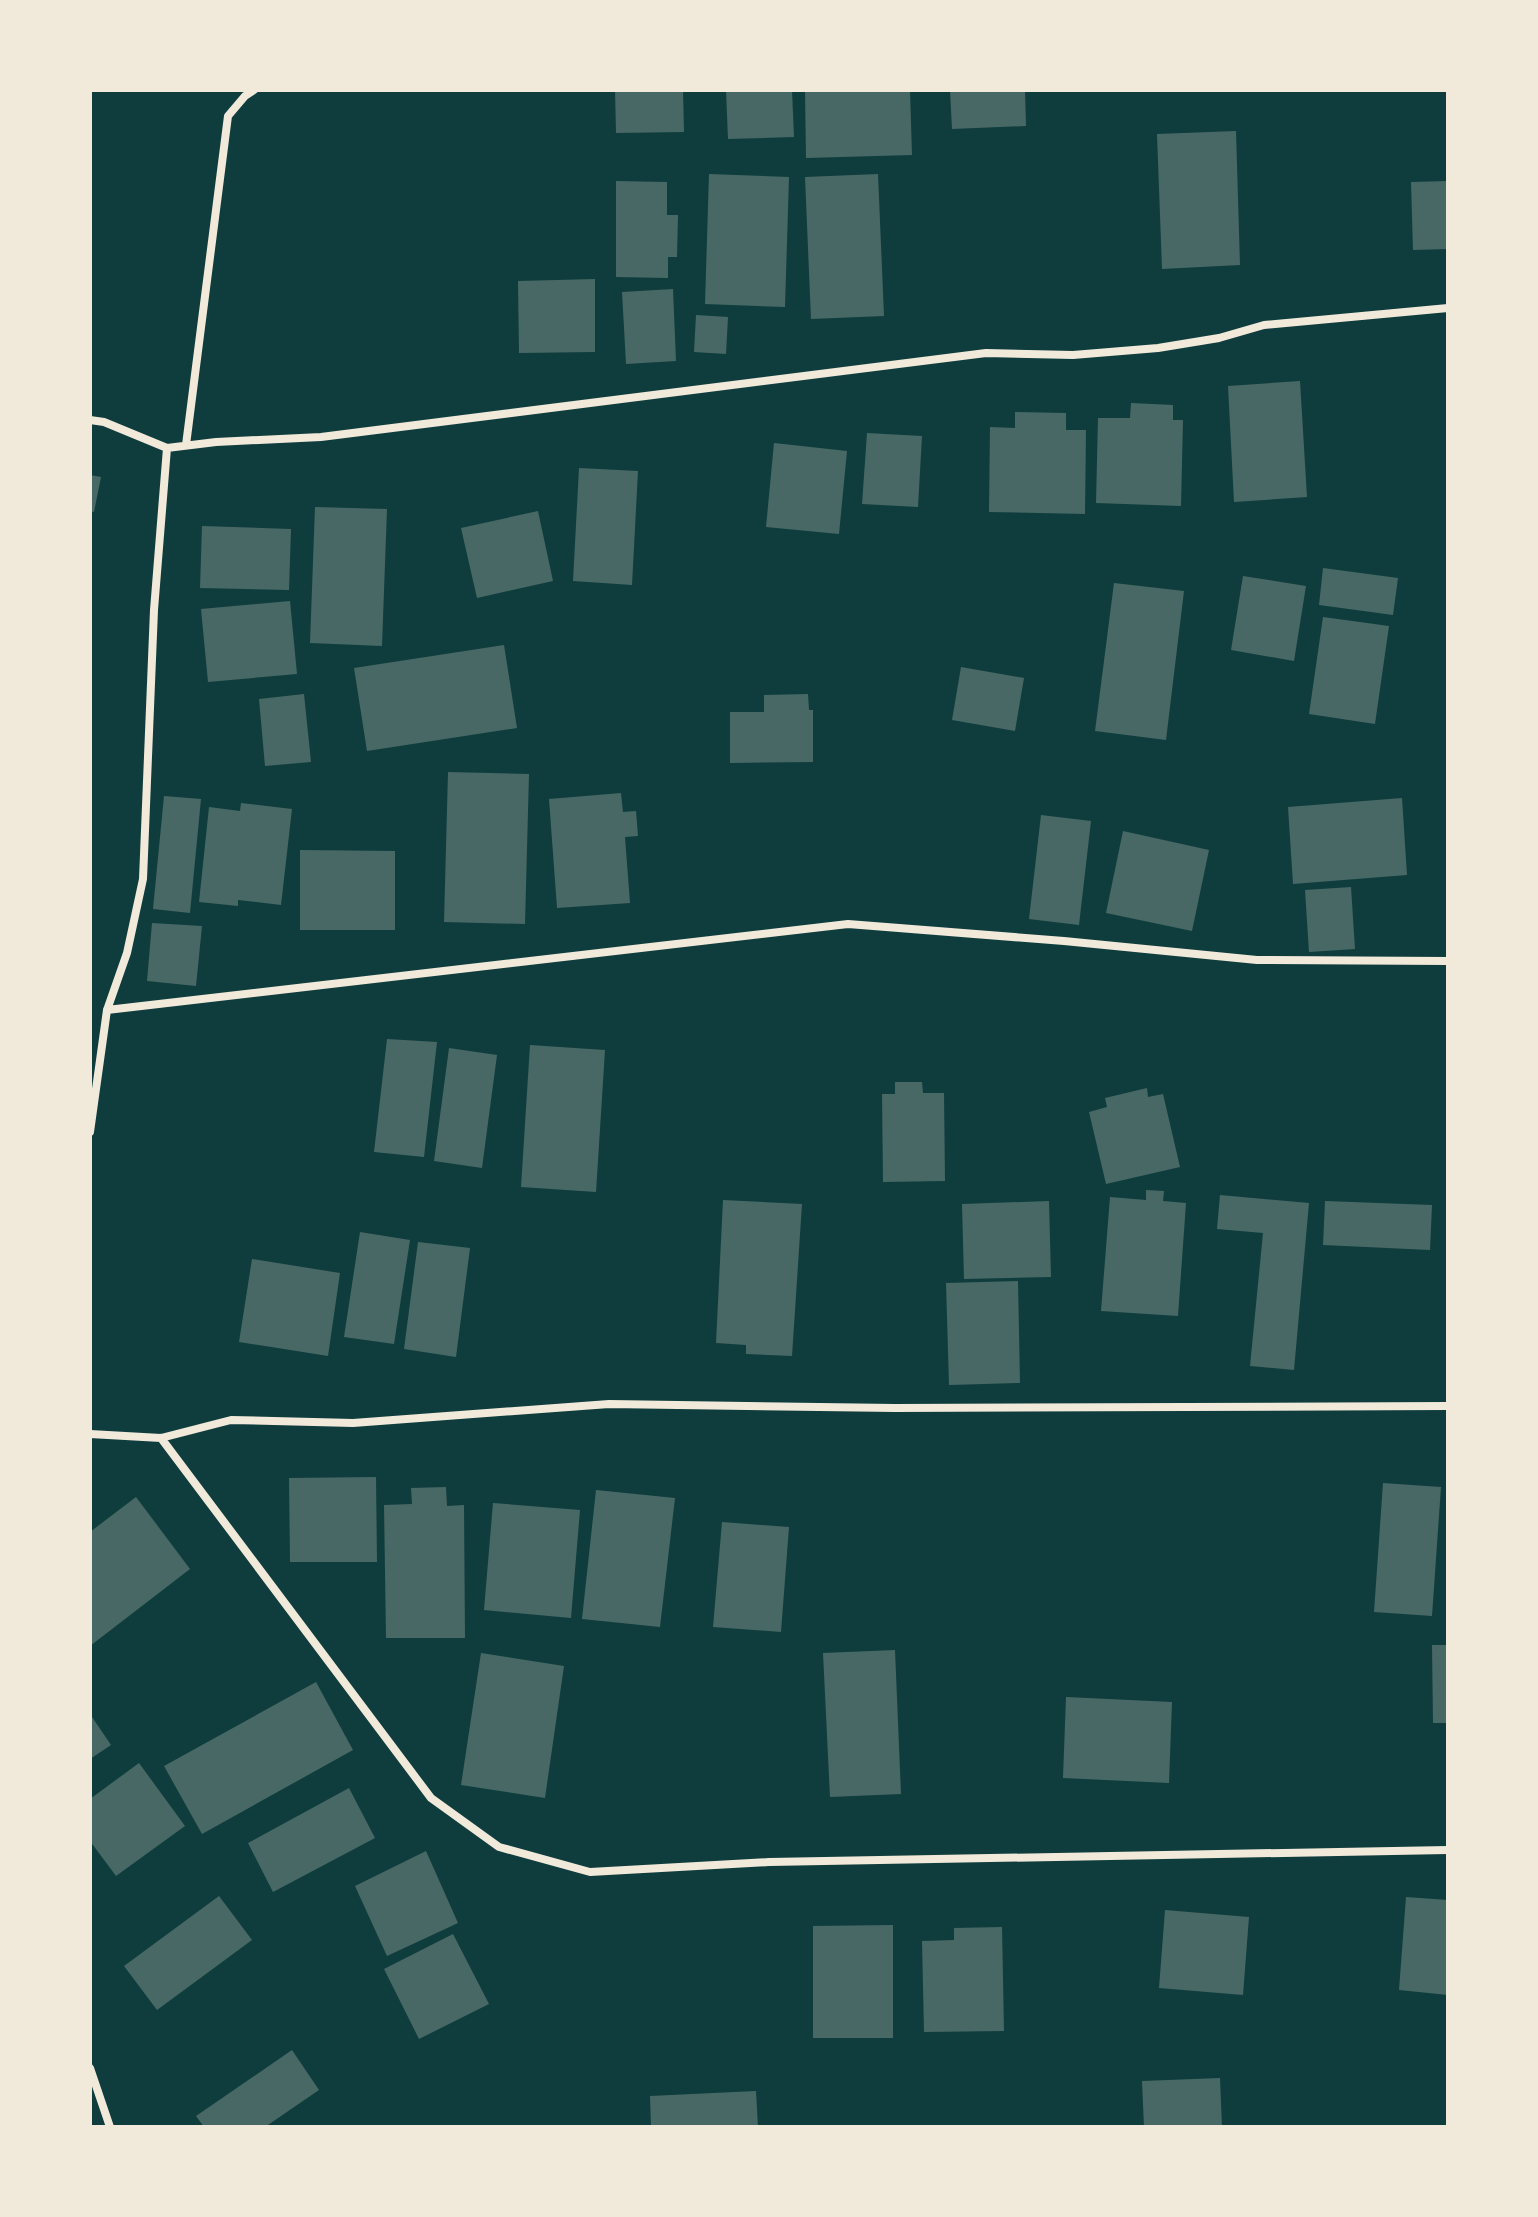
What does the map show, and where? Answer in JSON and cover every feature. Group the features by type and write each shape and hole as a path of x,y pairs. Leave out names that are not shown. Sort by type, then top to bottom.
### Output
{"street":[{"path":"186,445 228,116 254,90"},
{"path":"90,420 104,422 167,448 321,437 986,353 1073,355 1158,348 1219,338 1264,325 1448,308"},
{"path":"90,1132 107,1010 127,953 143,879 154,610 167,448"},
{"path":"107,1010 848,924 1257,960 1448,961"},
{"path":"90,1434 161,1438 231,1420 353,1423 609,1404 865,1408 1448,1406"},
{"path":"161,1438 431,1798 499,1847 590,1872 769,1862 1448,1850"},
{"path":"90,2068 110,2127"}],"building":[{"path":"615,90 683,90 684,132 616,133"},
{"path":"726,90 792,90 794,137 728,139"},
{"path":"805,90 910,90 912,155 806,158"},
{"path":"950,90 1025,90 1026,126 952,129"},
{"path":"1236,131 1240,265 1162,269 1157,134"},
{"path":"709,174 789,177 785,307 705,304"},
{"path":"878,174 884,316 811,319 805,177"},
{"path":"616,181 667,182 667,215 678,215 677,257 668,257 668,278 616,277"},
{"path":"1448,181 1448,249 1413,250 1411,182"},
{"path":"595,279 595,352 519,353 518,281"},
{"path":"673,289 676,361 626,364 622,292"},
{"path":"696,315 728,317 726,354 694,352"},
{"path":"1300,381 1307,497 1234,502 1228,386"},
{"path":"1131,403 1173,405 1173,420 1183,420 1181,506 1096,503 1098,418 1130,418"},
{"path":"1015,412 1066,413 1066,430 1086,430 1085,514 989,512 990,427 1015,428"},
{"path":"867,433 922,436 918,507 862,504"},
{"path":"774,443 847,451 839,534 766,527"},
{"path":"579,468 638,471 632,585 573,581"},
{"path":"90,475 101,477 94,512 90,511"},
{"path":"315,507 387,509 382,646 310,643"},
{"path":"538,511 553,581 477,598 461,528"},
{"path":"202,526 291,529 289,590 200,588"},
{"path":"1323,568 1398,578 1393,615 1319,605"},
{"path":"1243,576 1306,586 1294,661 1231,650"},
{"path":"1114,583 1184,591 1166,740 1095,731"},
{"path":"290,601 297,674 208,682 201,609"},
{"path":"1323,617 1389,626 1375,724 1309,714"},
{"path":"504,645 517,728 367,751 354,668"},
{"path":"961,667 1024,678 1015,731 952,720"},
{"path":"304,694 311,762 265,766 259,699"},
{"path":"808,694 809,710 813,710 813,762 730,763 730,712 764,712 764,695"},
{"path":"448,772 529,774 525,924 444,922"},
{"path":"621,793 623,812 636,811 638,836 625,837 630,903 557,908 549,799"},
{"path":"164,796 201,799 190,913 153,909"},
{"path":"1402,798 1407,875 1293,884 1288,807"},
{"path":"241,803 292,809 281,905 238,900 238,906 199,902 209,807 240,811"},
{"path":"1041,815 1091,821 1079,925 1029,919"},
{"path":"1123,831 1209,850 1192,931 1106,913"},
{"path":"300,850 395,851 395,930 300,930"},
{"path":"1351,887 1355,949 1309,952 1305,890"},
{"path":"152,923 202,926 196,986 147,981"},
{"path":"387,1039 437,1042 424,1157 374,1152"},
{"path":"530,1045 605,1050 596,1192 521,1187"},
{"path":"449,1048 497,1055 482,1168 434,1161"},
{"path":"895,1082 922,1082 923,1093 944,1093 945,1181 883,1182 882,1094 895,1094"},
{"path":"1147,1088 1148,1097 1163,1094 1180,1167 1106,1184 1089,1112 1107,1107 1105,1098"},
{"path":"1146,1190 1164,1191 1163,1201 1186,1203 1178,1316 1101,1311 1110,1197 1146,1200"},
{"path":"1220,1195 1309,1203 1294,1370 1250,1366 1263,1233 1217,1229"},
{"path":"723,1200 802,1204 792,1356 746,1354 746,1345 716,1343"},
{"path":"1049,1201 1051,1277 964,1279 962,1204"},
{"path":"1325,1201 1432,1205 1430,1250 1323,1245"},
{"path":"360,1232 410,1240 394,1344 344,1337"},
{"path":"418,1242 470,1248 456,1357 404,1349"},
{"path":"252,1259 340,1273 328,1356 239,1342"},
{"path":"1018,1281 1020,1383 949,1385 946,1283"},
{"path":"376,1477 377,1562 290,1562 289,1478"},
{"path":"1383,1483 1441,1487 1432,1616 1374,1612"},
{"path":"446,1487 447,1506 464,1505 465,1638 386,1638 384,1505 412,1504 411,1488"},
{"path":"596,1490 675,1498 660,1627 582,1619"},
{"path":"136,1497 190,1569 90,1646 90,1532"},
{"path":"493,1503 580,1510 571,1618 484,1610"},
{"path":"722,1522 789,1527 781,1632 713,1627"},
{"path":"1432,1645 1448,1645 1448,1723 1433,1723"},
{"path":"895,1650 901,1794 830,1797 823,1653"},
{"path":"481,1653 564,1666 545,1798 461,1785"},
{"path":"316,1682 353,1750 202,1834 164,1766"},
{"path":"1066,1697 1172,1702 1169,1783 1063,1778"},
{"path":"90,1714 111,1745 90,1759"},
{"path":"139,1763 185,1826 116,1876 90,1841 90,1799"},
{"path":"349,1788 375,1838 273,1892 248,1843"},
{"path":"426,1851 458,1923 387,1956 355,1886"},
{"path":"219,1896 252,1940 157,2010 124,1966"},
{"path":"1406,1897 1448,1900 1448,1995 1399,1990"},
{"path":"1165,1910 1249,1917 1243,1995 1159,1988"},
{"path":"893,1925 893,2038 813,2038 813,1926"},
{"path":"1002,1927 1004,2031 924,2032 922,1941 954,1940 954,1928"},
{"path":"453,1934 489,2004 419,2039 384,1969"},
{"path":"292,2050 319,2090 265,2127 204,2127 196,2116"},
{"path":"1220,2078 1222,2127 1144,2127 1142,2081"},
{"path":"756,2091 758,2127 651,2127 650,2096"}]}
